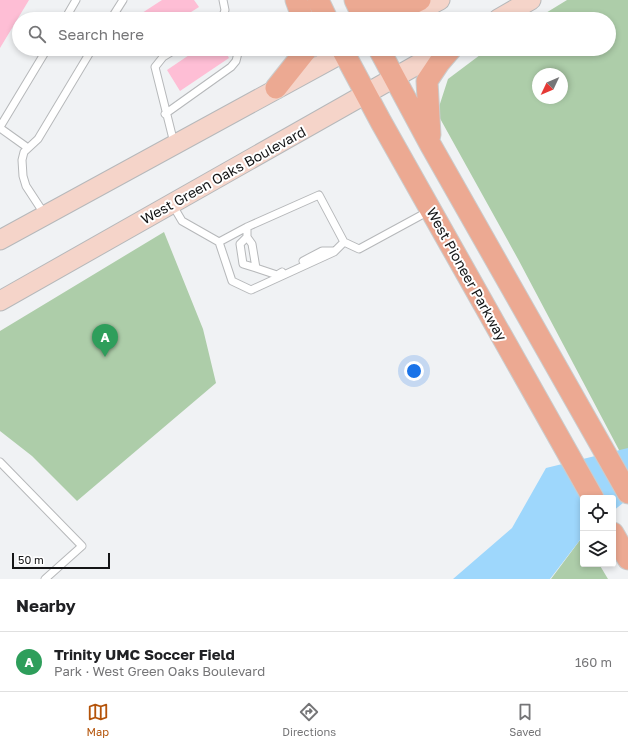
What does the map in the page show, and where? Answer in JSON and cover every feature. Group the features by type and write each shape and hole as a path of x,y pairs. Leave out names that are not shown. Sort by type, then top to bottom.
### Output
{"main road":[{"path":"296,0 300,12"},
{"path":"318,0 324,12"},
{"path":"355,0 361,12"},
{"path":"368,0 371,3 394,8 420,0"},
{"path":"417,12 440,0"},
{"path":"510,12 531,0"},
{"path":"276,88 301,56"},
{"path":"0,240 334,56"},
{"name":"West Pioneer Parkway","path":"348,56 366,94 591,495"},
{"path":"383,56 430,144 628,493"},
{"name":"West Green Oaks Boulevard","path":"0,301 433,56"},
{"path":"430,144 427,81 445,56"},
{"path":"616,538 628,559"}],"lane":[{"path":"69,12 76,0"},
{"path":"115,12 123,0"},
{"path":"223,0 224,12"},
{"path":"28,148 0,128 43,56"},
{"path":"45,215 26,186 23,176 22,160 28,148 38,139 88,56"},
{"path":"165,56 155,67 165,114 174,144"},
{"path":"165,114 231,67 236,61 237,56"},
{"path":"219,242 247,227 319,195 344,242 359,249 431,211"},
{"path":"172,203 182,221 219,242 232,281 251,290 334,252 344,242"},
{"path":"247,227 247,237 252,244 256,268"},
{"path":"247,237 240,244 243,264 277,275 322,251 334,252"},
{"path":"0,462 82,546 45,579"}],"green space":[{"path":"567,0 628,0 628,467 518,259 437,113 448,79 479,56 616,56 616,12 547,12"},
{"path":"164,232 203,329 216,383 77,501 32,456 0,431 0,331"},
{"path":"580,540 580,567 601,567 608,579 551,579"}],"water":[{"path":"628,448 628,499 616,509 616,495 580,495 580,540 550,579 453,579 512,528 546,468"}],"building":[{"path":"0,0 29,0 22,12 12,12 12,28 0,48"},
{"path":"162,0 194,0 199,7 191,12 144,12"},
{"path":"188,56 228,56 229,58 180,91 167,70"}],"place":[{"name":"Trinity UMC Soccer Field","path":"105,357"}]}
